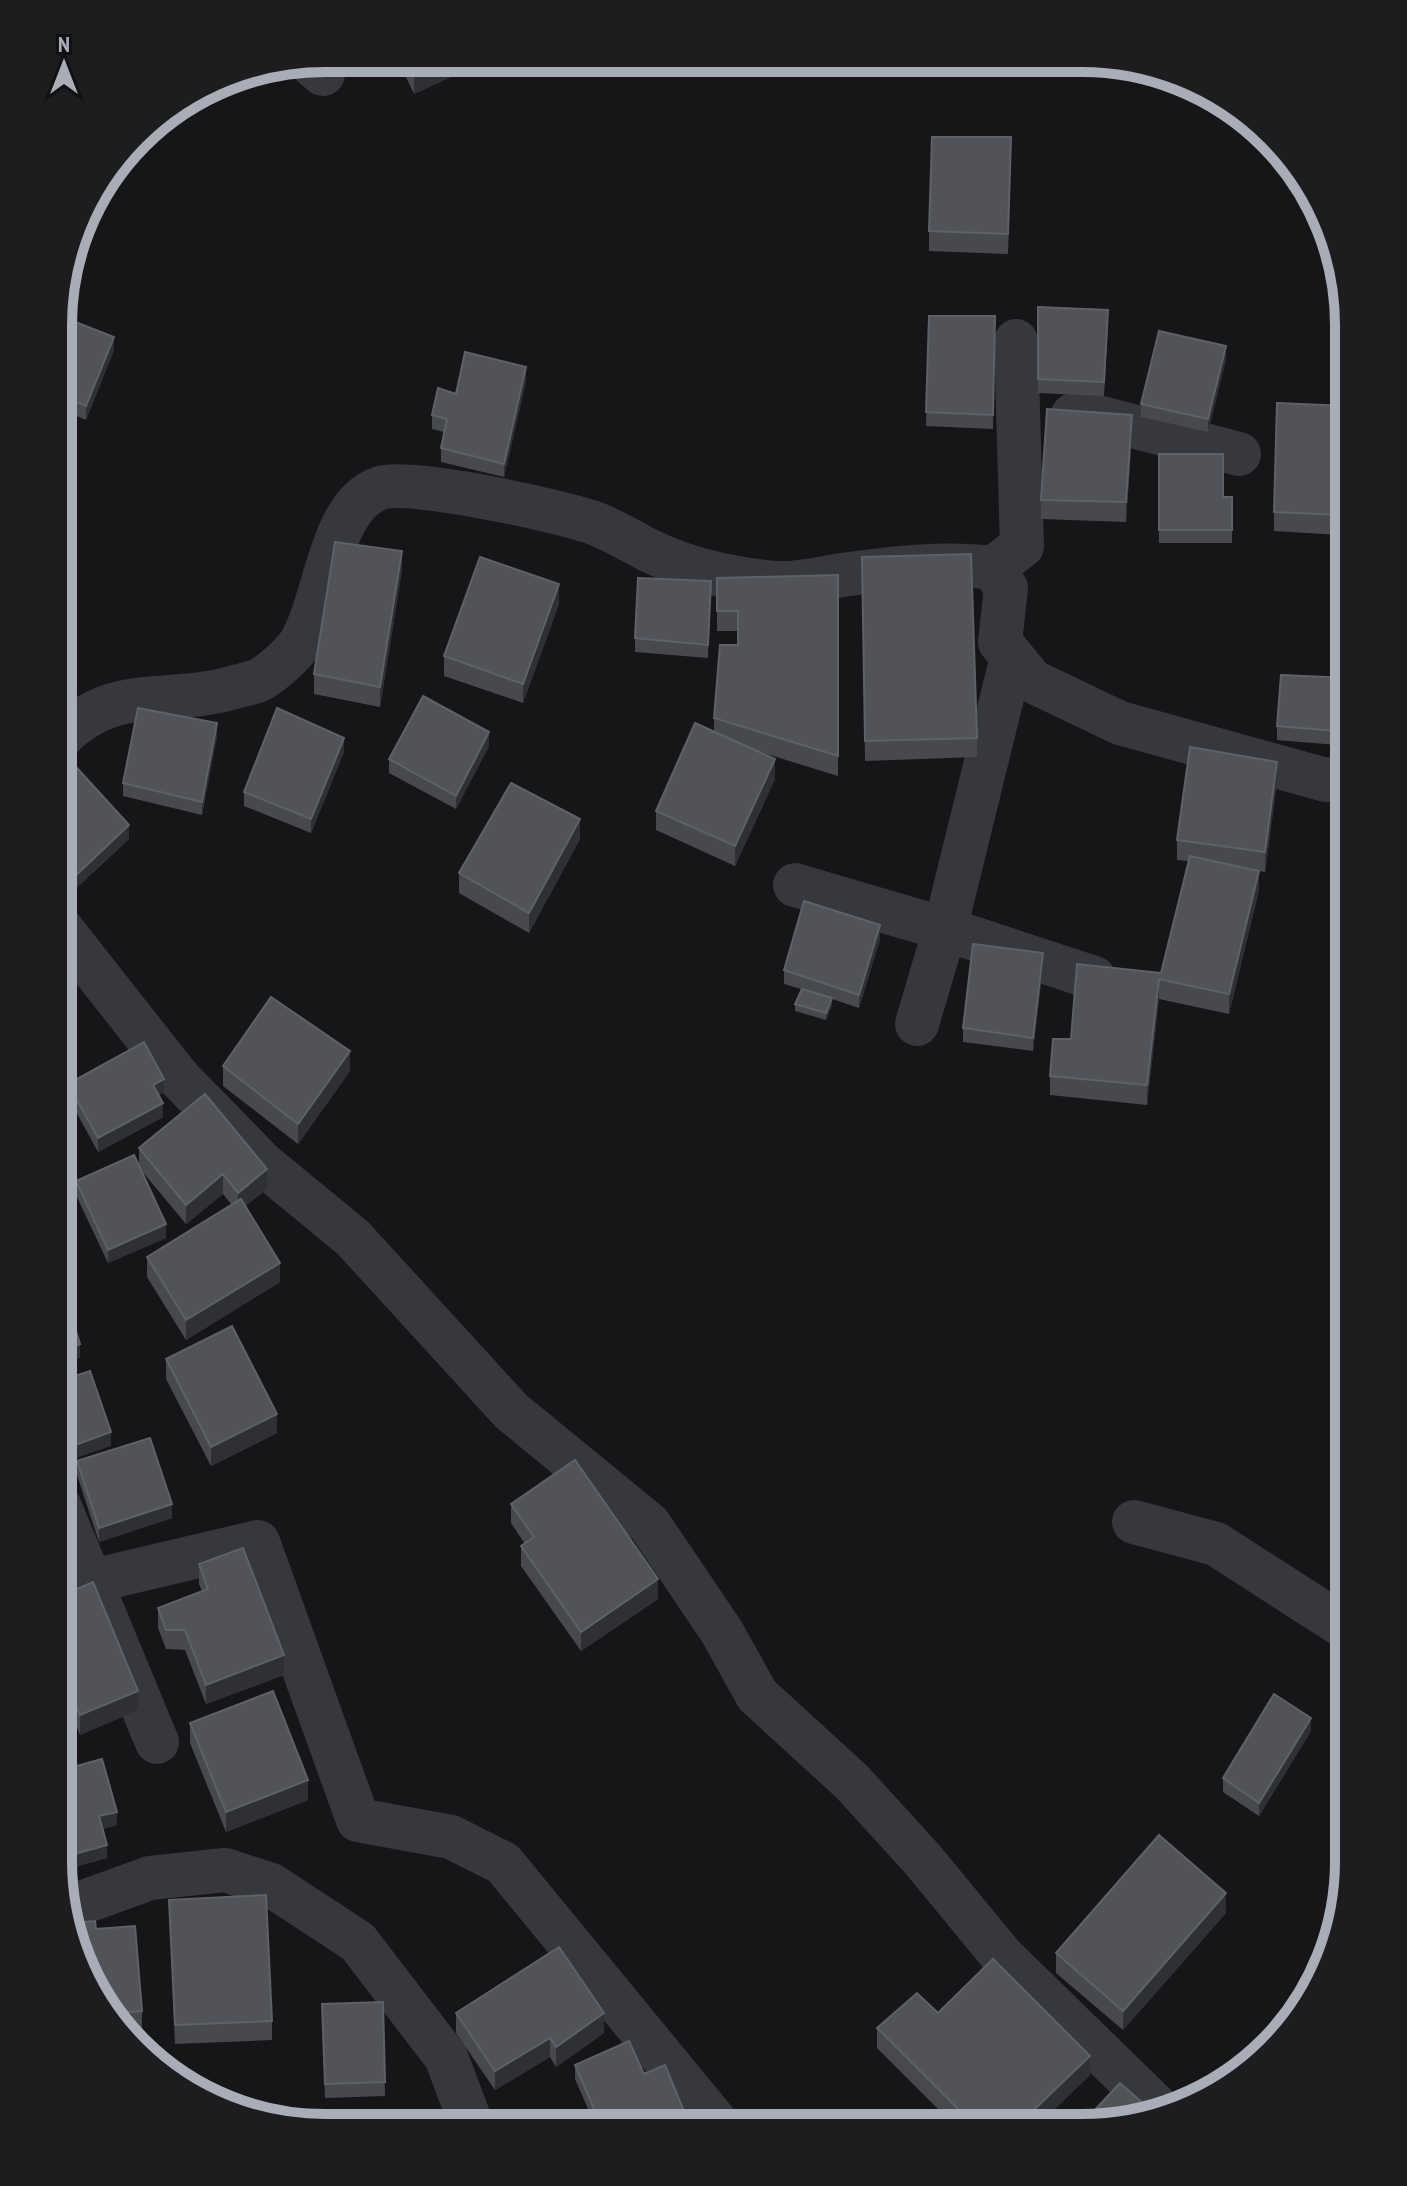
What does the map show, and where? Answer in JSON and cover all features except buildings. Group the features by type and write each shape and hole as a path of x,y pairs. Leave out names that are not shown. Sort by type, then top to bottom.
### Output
{"street":[{"path":"72,730 108,705 141,697 183,697 220,691 262,679 298,646 316,607 344,525 356,504 380,488 408,485 514,503 594,523 653,553 715,574 778,584 893,568 967,565 993,568 1022,546 1016,341"},
{"path":"1019,410 1094,416 1239,454"},
{"path":"993,568 1006,588 1000,642 1032,681 1120,723 1326,780 1335,778"},
{"path":"917,1024 945,929 1012,657"},
{"path":"795,885 945,929 1094,978"},
{"path":"72,942 179,1078 263,1164 353,1238 511,1411 649,1524 722,1632 757,1695 852,1782 923,1860 1002,1956 1153,2104"},
{"path":"1134,1522 1216,1544 1334,1620"},
{"path":"157,1742 75,1585 258,1542 358,1820 451,1837 503,1863 709,2114"},
{"path":"76,1905 150,1878 225,1870 271,1885 358,1942 446,2057 467,2114"}]}
